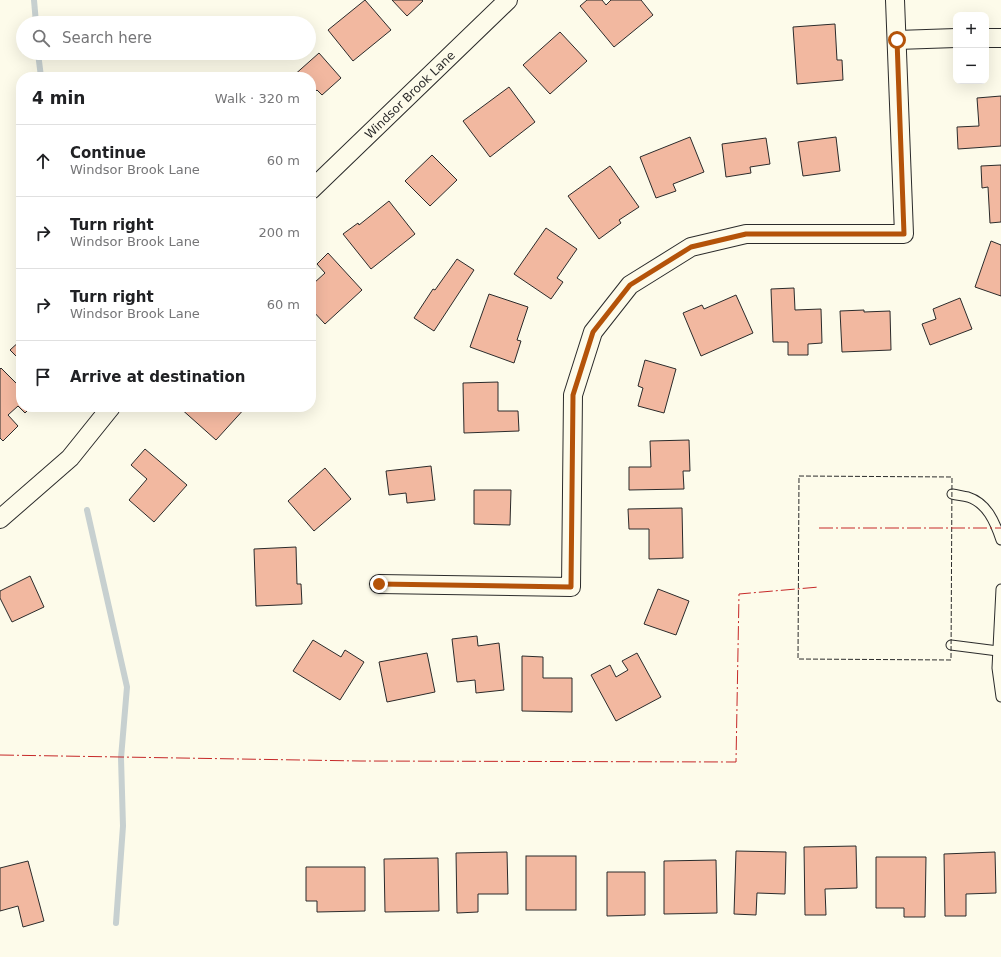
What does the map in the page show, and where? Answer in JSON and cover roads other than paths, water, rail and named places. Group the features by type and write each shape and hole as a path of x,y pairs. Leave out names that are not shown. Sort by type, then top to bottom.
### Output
{"street":[{"name":"Windsor Brook Lane","path":"316,185 508,0"},
{"path":"379,584 571,587 573,395 593,332 630,285 691,247 746,234 904,234 895,0"},
{"path":"897,40 953,38"},
{"path":"989,38 1001,38"},
{"path":"0,520 70,458 107,412"}],"lane":[{"path":"952,494 969,497 982,505 994,520 1001,540"},
{"path":"1001,589 997,668 1001,697"},
{"path":"951,645 998,651"}],"waterway":[{"path":"34,0 35,16"},
{"path":"39,60 40,72"},
{"path":"87,510 127,687 121,758 123,826 116,923"}]}
